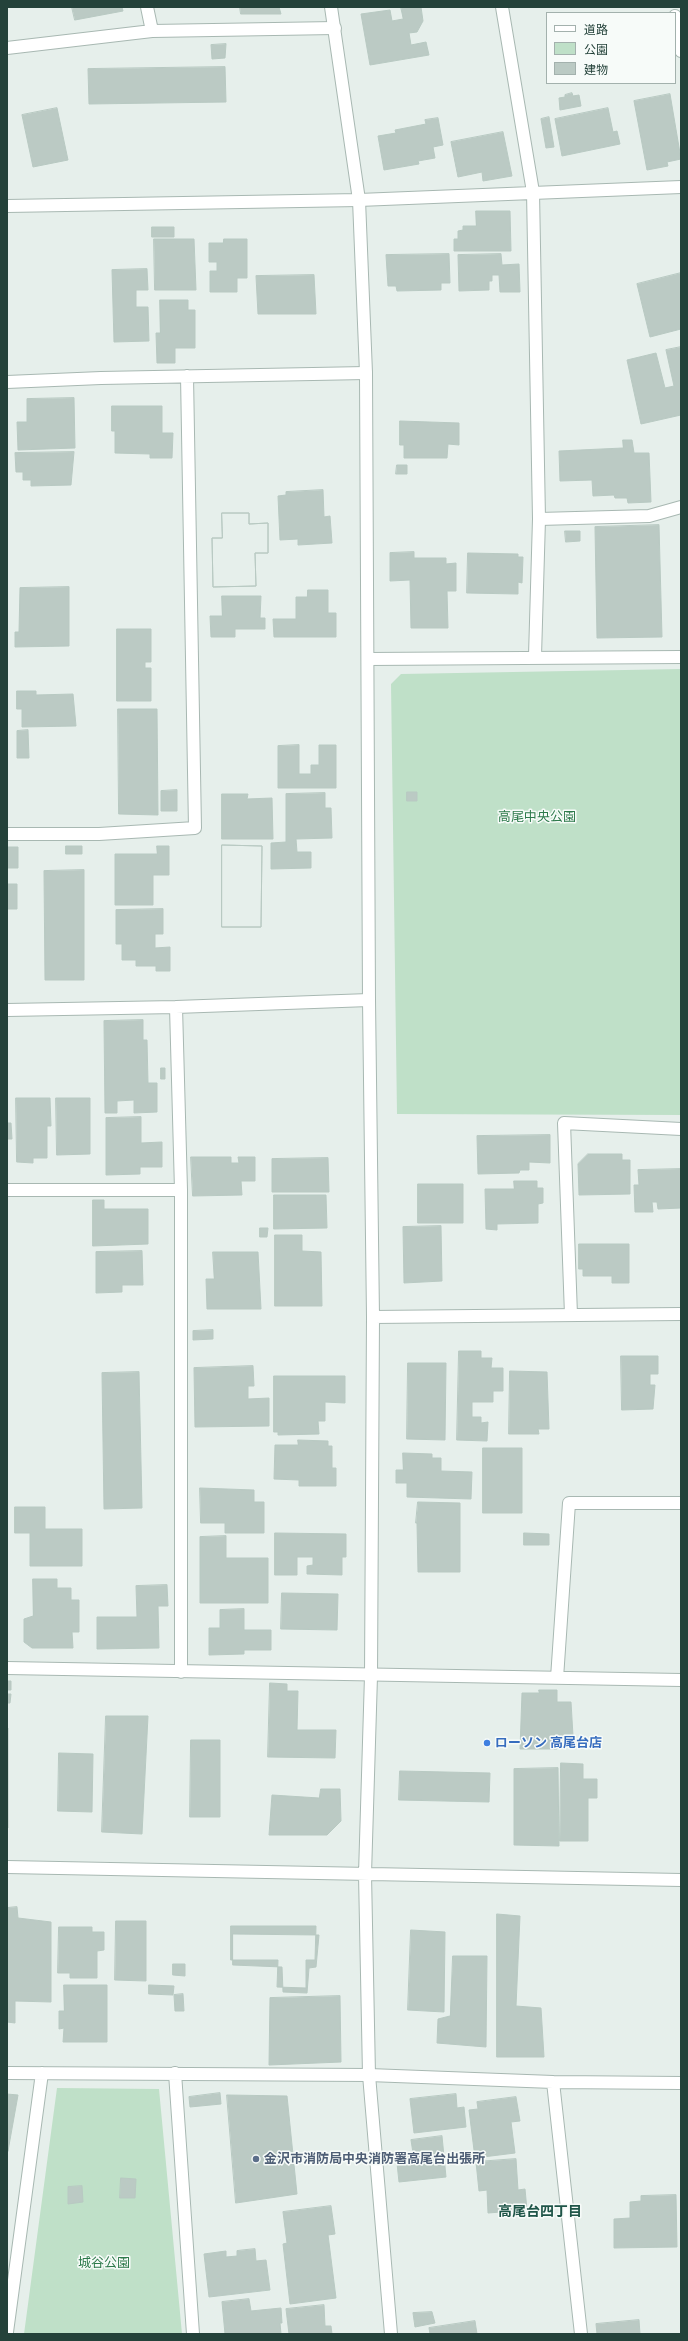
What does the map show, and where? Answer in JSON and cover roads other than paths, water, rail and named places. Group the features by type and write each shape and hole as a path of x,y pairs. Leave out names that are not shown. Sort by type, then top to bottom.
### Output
{"street":[{"path":"148,7 152,31"},
{"path":"331,7 359,200 366,374 369,1000 373,1317 371,1676 365,1874 369,2075 391,2334"},
{"path":"502,7 533,192 539,519 535,656"},
{"path":"676,22 681,51"},
{"path":"7,48 152,31 335,28"},
{"path":"7,206 359,200 533,192 681,188"},
{"path":"7,382 187,376 366,374"},
{"path":"7,834 99,834 195,828 187,376"},
{"path":"539,519 649,516 681,507"},
{"path":"368,659 535,656 681,657"},
{"path":"7,1010 176,1007 369,1000"},
{"path":"176,1007 181,1190 181,1672"},
{"path":"570,1315 564,1123 681,1129"},
{"path":"7,1190 181,1190"},
{"path":"373,1317 681,1314"},
{"path":"557,1678 569,1503 681,1503"},
{"path":"7,1666 181,1672 371,1676 681,1680"},
{"path":"7,1867 681,1880"},
{"path":"7,2073 369,2075 553,2082 681,2083"},
{"path":"7,2332 42,2073"},
{"path":"175,2073 193,2334"},
{"path":"553,2082 581,2334"}],"place":[{"name":"ローソン 高尾台店","path":"487,1743"},
{"name":"金沢市消防局中央消防署高尾台出張所","path":"256,2159"}],"district":[{"name":"高尾台四丁目","path":"540,2212"}],"park label":[{"name":"高尾中央公園","path":"537,817"},
{"name":"城谷公園","path":"104,2263"}]}
